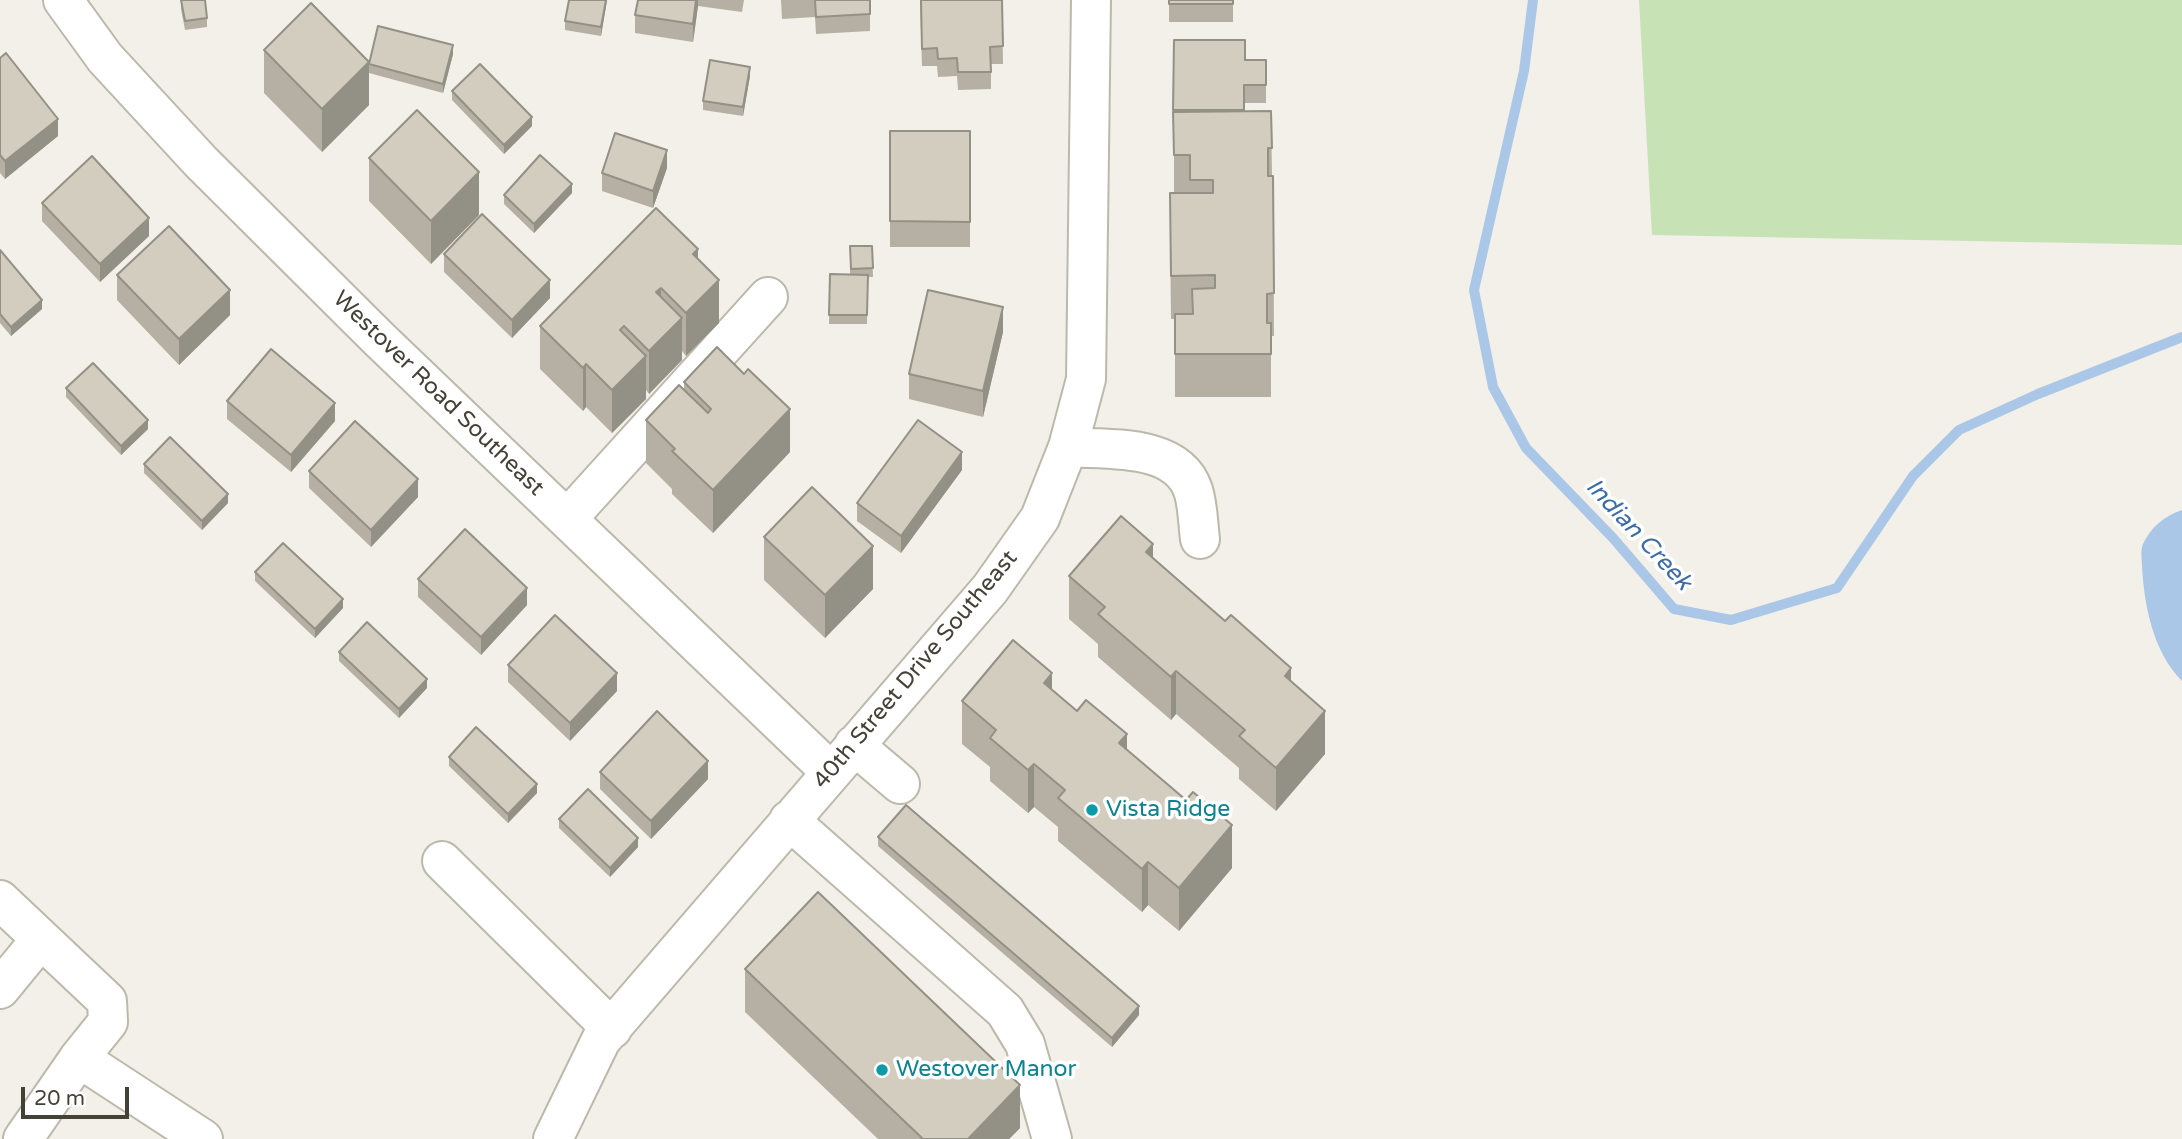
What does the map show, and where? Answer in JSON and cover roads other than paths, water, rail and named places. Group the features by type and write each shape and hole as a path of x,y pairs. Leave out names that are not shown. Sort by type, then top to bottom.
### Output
{"street":[{"name":"Westover Road Southeast","path":"63,0 105,58 201,162 379,339 567,519 843,759 900,784"},
{"name":"40th Street Drive Southeast","path":"553,1139 601,1040 990,589 1040,518 1068,447 1086,379 1091,0"},
{"path":"567,519 768,297"},
{"path":"1068,447 1146,452 1173,462 1193,489 1200,539"},
{"path":"789,820 1005,1011 1025,1044 1052,1139"},
{"path":"442,861 612,1028"},
{"path":"0,901 107,1002 108,1022 79,1058 23,1139"},
{"path":"0,989 40,939"},
{"path":"79,1058 203,1139"}],"water":[{"path":"2182,510 2182,681 2164,656 2152,627 2145,596 2141,552 2154,527 2169,515"}],"waterway":[{"name":"Indian Creek","path":"1533,0 1524,71 1474,290 1493,387 1526,448 1613,538 1674,609 1731,620 1837,588 1913,476 1959,430 2038,394 2182,337"}],"place":[{"name":"Vista Ridge","path":"1092,810"},
{"name":"Westover Manor","path":"882,1070"}]}
